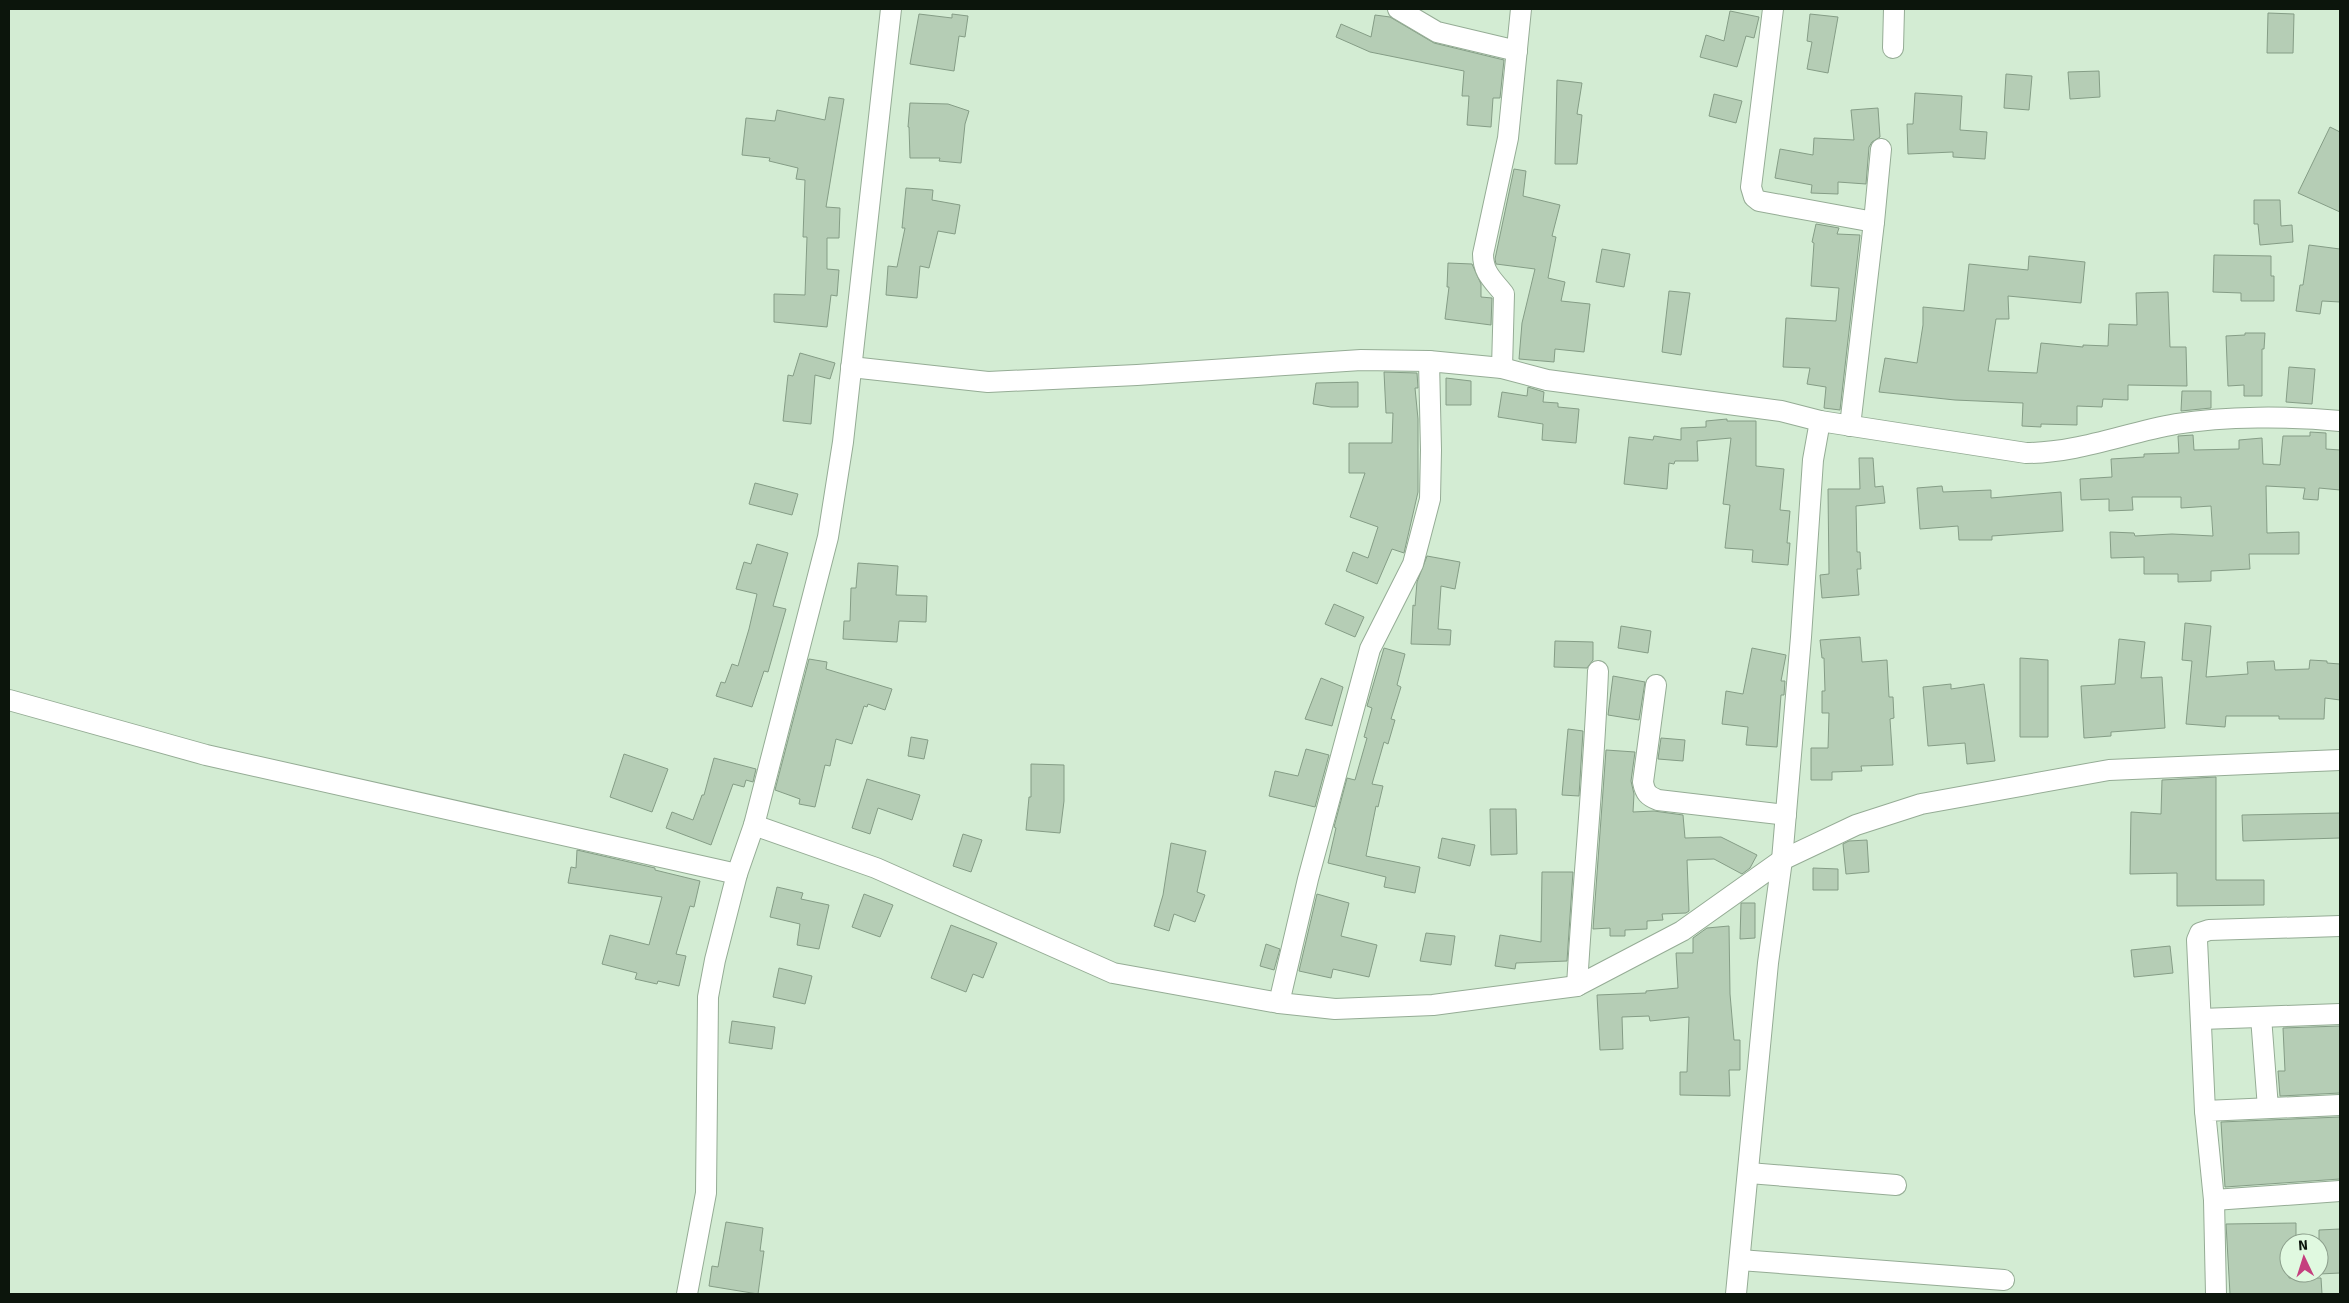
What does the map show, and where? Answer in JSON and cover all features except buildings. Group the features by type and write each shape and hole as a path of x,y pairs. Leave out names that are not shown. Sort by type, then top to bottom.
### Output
{"street":[{"path":"687,1294 706,1193 708,997 715,960 737,874 754,825 828,537 843,442 891,9"},
{"path":"1398,9 1437,32 1517,50"},
{"path":"1502,368 1504,294 1486,274 1483,265 1483,254 1508,138 1521,9"},
{"path":"1773,9 1750,187 1754,197 1760,201 1874,222"},
{"path":"1893,48 1894,9"},
{"path":"1850,426 1874,222 1880,149"},
{"path":"851,367 988,382 1137,375 1361,360 1430,360 1502,368 1547,380 1762,408 1850,426 2026,452 2047,453 2066,451 2176,424 2234,420 2319,419 2340,421"},
{"path":"1279,1003 1308,879 1370,649 1413,564 1430,499 1432,450 1430,360"},
{"path":"1736,1294 1768,963 1782,860 1813,460 1820,421"},
{"path":"1577,986 1584,874 1595,754 1598,671"},
{"path":"1656,685 1644,782 1645,792 1649,797 1658,800 1786,815"},
{"path":"9,700 206,755 737,874"},
{"path":"754,825 876,868 1113,973 1279,1003 1335,1009 1433,1005 1577,986 1682,931 1782,860 1856,825 1921,804 2109,770 2340,760"},
{"path":"2216,1294 2214,1200 2205,1111 2197,940 2200,933 2209,930 2340,926"},
{"path":"2200,1018 2340,1014"},
{"path":"2261,1017 2268,1108"},
{"path":"2205,1111 2340,1105"},
{"path":"1749,1173 1896,1185"},
{"path":"2214,1200 2340,1192"},
{"path":"1740,1260 2004,1280"}]}
